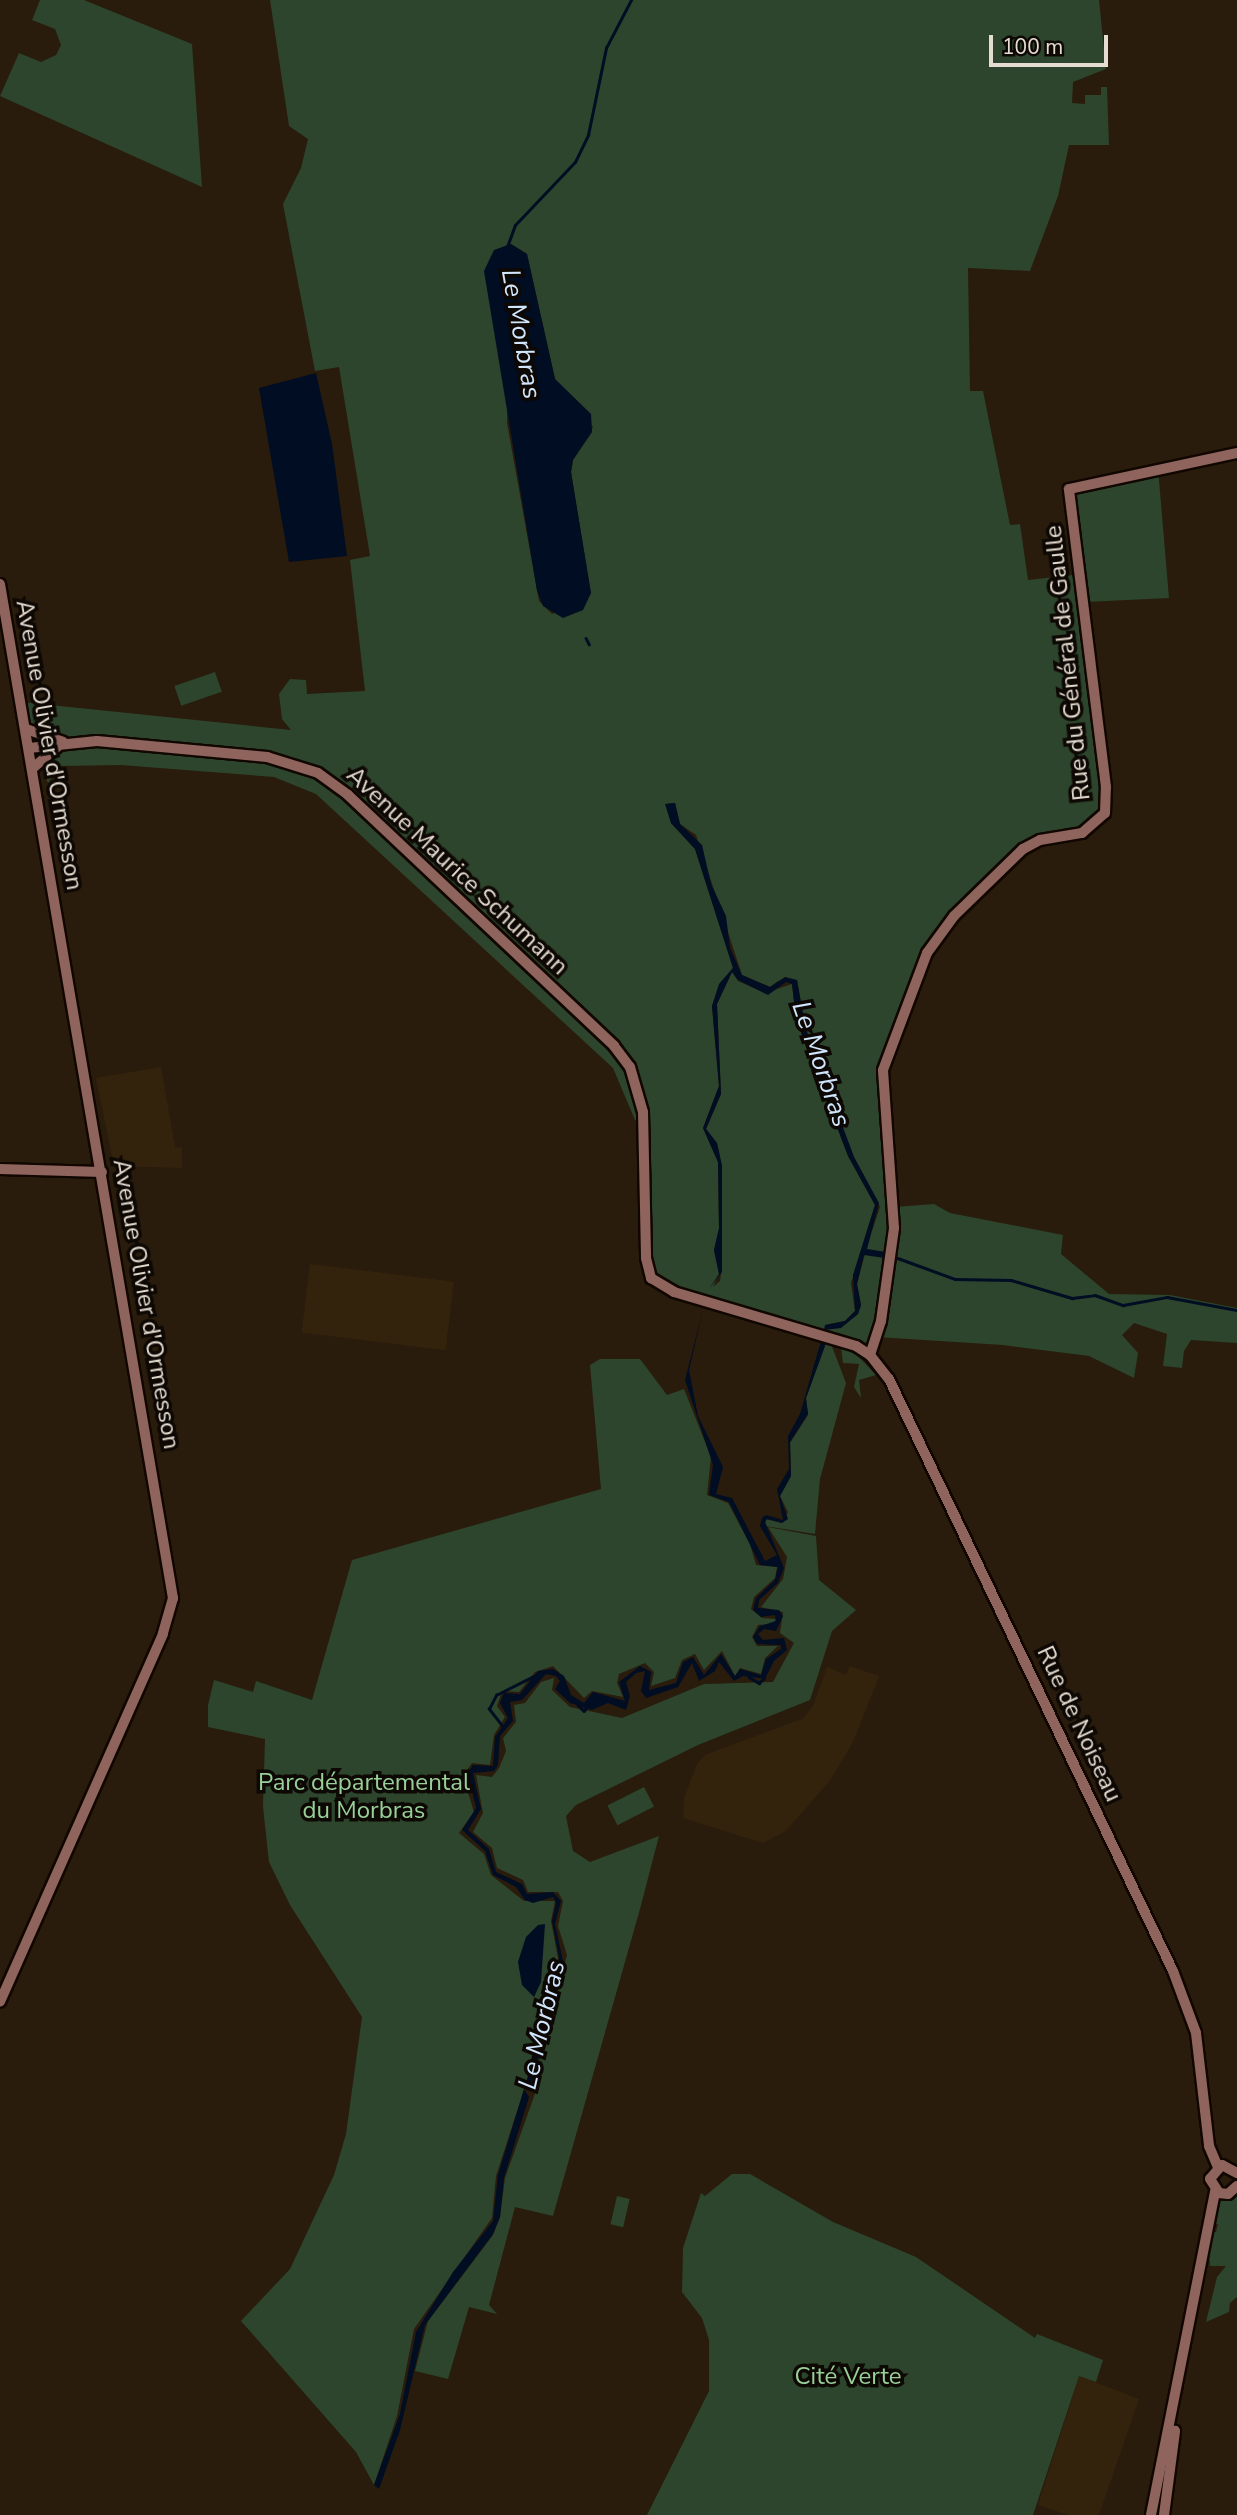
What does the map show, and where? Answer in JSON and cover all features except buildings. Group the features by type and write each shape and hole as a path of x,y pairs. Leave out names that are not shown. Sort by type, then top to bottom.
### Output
{"street":[{"name":"Rue du Général de Gaulle","path":"870,1355 881,1321 894,1228 883,1070 927,953 954,916 1023,849 1040,840 1082,833 1105,813 1107,786 1069,489 1237,453"},
{"name":"Avenue Olivier d'Ormesson","path":"0,584 173,1598 163,1634 0,2002"},
{"name":"Avenue Maurice Schumann","path":"26,729 65,743"},
{"name":"Avenue Maurice Schumann","path":"29,748 97,741 267,757 306,768 332,781 626,1061 643,1112 644,1230 648,1270 661,1286 832,1339 870,1355"},
{"path":"33,768 47,752 65,743"},
{"path":"0,1169 102,1172"},
{"name":"Rue de Noiseau","path":"870,1355 904,1408 1173,1971 1196,2033 1209,2146 1218,2167"},
{"path":"1151,2515 1176,2405 1215,2191 1210,2179 1218,2167 1230,2167 1237,2173"},
{"path":"1215,2191 1228,2194 1237,2186"},
{"path":"1164,2515 1176,2405"}],"shaded area":[{"path":"161,1067 175,1147 182,1148 182,1168 114,1166 96,1078"},
{"path":"310,1264 454,1282 446,1350 302,1332"},
{"path":"850,1666 879,1676 853,1742 831,1779 786,1831 763,1843 683,1818 684,1798 698,1762 707,1754 802,1719 813,1706 827,1667 846,1675"},
{"path":"1079,2376 1139,2399 1099,2515 1068,2515 1038,2505"}],"green space":[{"path":"40,0 84,0 192,44 202,187 0,96 19,53 41,62 56,55 61,45 55,29 32,20"},
{"path":"270,0 1099,0 1106,69 1073,82 1072,103 1085,104 1085,95 1101,95 1101,87 1107,87 1109,145 1069,145 1058,196 1030,271 968,268 970,391 983,391 1010,525 1020,524 1028,580 1082,574 1069,489 1158,468 1169,598 1085,602 1106,787 1099,822 1023,849 936,937 885,1056 895,1207 934,1204 950,1213 1063,1235 1061,1254 1109,1294 1170,1295 1237,1308 1237,1343 1191,1340 1184,1351 1182,1368 1163,1366 1167,1334 1134,1323 1122,1335 1138,1353 1134,1378 1089,1356 1003,1345 877,1337 870,1355 688,1297 651,1278 642,1121 635,1120 613,1068 316,794 274,777 121,765 60,766 48,783 26,729 21,702 291,730 282,719 279,694 290,679 306,680 307,694 365,691 350,560 370,556 339,367 315,371 283,204 301,168 308,139 289,126","holes":["511,244 527,254 555,379 593,427 573,460 571,472 591,594 552,614 539,601 507,423","675,803 680,824 696,835 742,975 770,987 778,981 797,980 805,1029 854,1157 880,1207 866,1249 885,1258 865,1254 857,1284 861,1305 858,1314 840,1328 826,1325 845,1321 855,1311 851,1283 875,1205 848,1156 796,1019 792,984 765,993 738,981 732,972 717,1004 721,1094 706,1129 717,1143 722,1166 722,1266 720,1281 713,1287 719,1274 714,1250 719,1229 718,1162 703,1128 719,1086 712,1006 719,985 733,968 695,849 671,823 666,804"]},
{"path":"215,672 222,692 181,706 174,686"},
{"path":"826,1343 831,1344 846,1383 820,1479 815,1534 765,1526 766,1519 782,1523 788,1512 780,1496 791,1476 790,1443 808,1415 806,1398"},
{"path":"841,1347 856,1354 876,1375 859,1380 861,1398 854,1387 859,1364 843,1363"},
{"name":"Parc départemental du Morbras","path":"600,1359 640,1359 667,1395 684,1389 711,1457 707,1495 728,1503 750,1544 756,1565 777,1567 775,1578 754,1597 751,1609 762,1618 776,1619 773,1624 758,1625 752,1637 757,1646 778,1646 765,1658 761,1674 740,1668 735,1676 722,1651 704,1670 695,1654 682,1660 675,1678 651,1686 654,1672 645,1663 619,1674 617,1683 623,1697 592,1691 584,1698 553,1666 535,1672 519,1692 502,1691 497,1706 505,1717 494,1735 490,1765 472,1763 463,1776 474,1812 459,1833 484,1854 491,1875 524,1901 555,1901 551,1921 558,1958 542,2002 536,2053 496,2176 492,2218 414,2329 397,2416 374,2485 356,2452 241,2321 290,2269 334,2175 346,2134 362,2017 290,1905 269,1862 263,1807 265,1739 208,1727 208,1705 214,1680 253,1692 256,1681 312,1700 352,1560 601,1489 590,1365"},
{"path":"768,1527 816,1536 819,1580 856,1610 832,1631 810,1700 698,1745 576,1805 566,1816 573,1851 590,1862 659,1836 640,1909 553,2216 515,2207 489,2305 497,2314 469,2307 448,2379 415,2371 428,2321 493,2235 500,2217 505,2178 536,2091 532,2089 567,1955 558,1926 563,1901 558,1892 528,1892 523,1880 497,1868 492,1848 473,1832 483,1813 476,1775 492,1777 499,1768 506,1751 503,1738 516,1722 514,1705 525,1703 541,1682 554,1678 552,1690 570,1707 622,1718 704,1684 773,1682 794,1643 780,1633 783,1612 761,1607 783,1579 787,1557"},
{"path":"644,1787 654,1807 617,1825 607,1806"},
{"name":"Cité Verte","path":"732,2174 750,2174 833,2222 916,2257 1035,2338 1037,2334 1103,2360 1096,2382 1079,2376 1033,2515 647,2515 709,2391 709,2340 702,2318 682,2292 683,2248 701,2193 705,2196"},
{"path":"1237,2193 1237,2297 1230,2303 1229,2312 1206,2322 1217,2277 1226,2266 1210,2266 1210,2231 1216,2232 1218,2224 1212,2223 1220,2201"},
{"path":"617,2196 630,2199 623,2227 610,2224"}],"water":[{"path":"511,244 527,254 555,379 591,414 592,432 573,460 571,472 591,593 583,610 563,618 543,606 537,591 484,271 494,250"},
{"path":"316,373 332,444 347,556 289,562 259,388"},
{"path":"675,803 680,824 702,845 711,884 726,916 730,948 742,975 770,987 785,977 797,980 806,1029 854,1157 879,1203 867,1249 886,1252 885,1258 864,1255 857,1284 861,1305 858,1314 841,1328 824,1330 825,1325 845,1321 855,1311 853,1275 875,1205 848,1156 796,1019 792,984 786,982 768,995 738,980 732,972 717,1004 721,1094 706,1129 717,1143 722,1166 722,1272 709,1289 719,1274 714,1250 719,1228 718,1162 703,1128 719,1086 712,1006 719,984 733,968 695,849 671,823 665,804"},
{"path":"703,1310 689,1370 698,1416 723,1467 716,1494 732,1498 765,1561 777,1555 760,1526 762,1518 766,1515 783,1520 777,1489 789,1469 788,1436 800,1414 821,1341 826,1343 806,1398 808,1414 790,1442 791,1476 780,1496 788,1519 782,1523 767,1519 765,1522 784,1568 778,1583 759,1600 758,1608 779,1610 783,1616 776,1631 764,1629 758,1634 763,1640 784,1638 787,1650 774,1661 765,1679 743,1676 734,1681 719,1662 715,1671 699,1681 692,1663 678,1687 646,1698 641,1691 645,1671 636,1673 626,1682 630,1696 626,1710 608,1703 592,1710 570,1703 555,1689 560,1681 556,1676 546,1674 522,1700 510,1702 513,1721 500,1736 498,1765 494,1771 473,1773 481,1809 468,1830 489,1849 496,1872 522,1884 527,1894 553,1892 561,1901 555,1924 563,1961 530,2089 525,2087 559,1958 552,1921 556,1903 553,1897 533,1903 525,1900 516,1887 493,1875 485,1851 462,1830 476,1808 468,1772 473,1765 493,1766 495,1737 508,1718 500,1703 504,1693 520,1694 538,1671 553,1669 564,1676 571,1695 584,1703 593,1692 625,1701 619,1682 640,1666 651,1672 649,1690 676,1683 683,1662 693,1657 704,1675 721,1654 735,1676 740,1669 761,1675 766,1659 781,1649 781,1645 757,1644 753,1637 760,1626 776,1621 775,1615 761,1617 753,1610 756,1598 775,1580 778,1567 760,1565 729,1502 709,1495 713,1465 685,1380"},
{"path":"545,1924 541,1982 534,1997 522,1985 518,1962 526,1937 538,1925"},
{"path":"524,2089 529,2097 504,2178 500,2217 493,2234 425,2325 400,2430 379,2489 374,2485 400,2414 416,2332 453,2272 493,2221 498,2175"}],"waterway":[{"name":"Le Morbras","path":"507,247 515,225 575,162 588,135 606,48 631,0"},
{"name":"Le Morbras","path":"586,638 589,644"},
{"path":"895,1257 955,1279 1011,1280 1072,1298 1095,1295 1123,1305 1167,1297 1237,1310"},
{"name":"Le Morbras","path":"503,1727 489,1709 496,1695 534,1676"},
{"name":"Le Morbras","path":"749,1677 759,1683 764,1678"},
{"name":"Le Morbras","path":"578,1705 584,1711 587,1706"}]}
